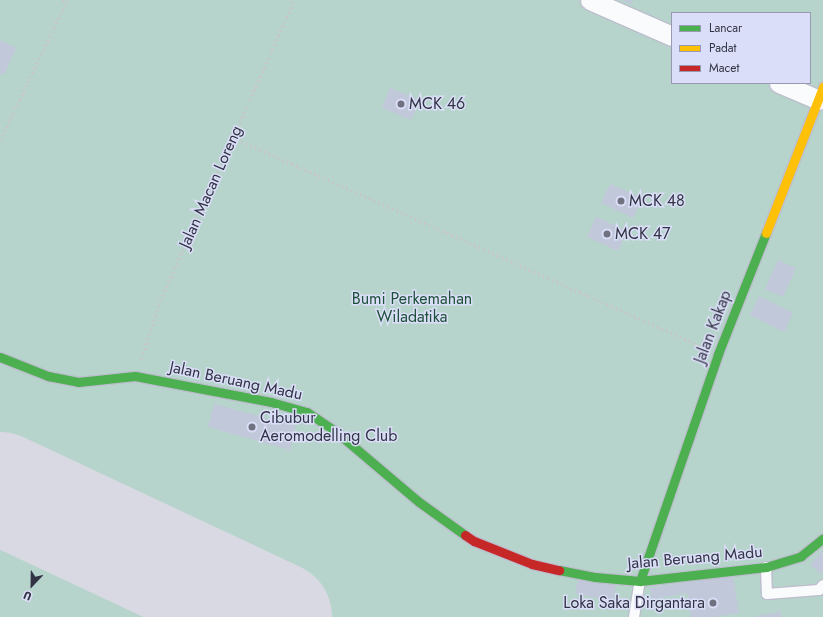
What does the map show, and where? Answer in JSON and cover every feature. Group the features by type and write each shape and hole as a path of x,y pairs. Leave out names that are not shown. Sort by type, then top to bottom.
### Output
{"street":[{"path":"590,0 671,36"},
{"path":"783,84 821,94"},
{"name":"Jalan Kakap","path":"640,581 718,354 821,94"},
{"name":"Jalan Beruang Madu","path":"0,357 48,376 78,382 135,376 271,402 307,412 340,434 419,502 474,542 532,564 595,578 640,581 766,567 801,556 823,538"}],"lane":[{"path":"766,567 767,594 819,590 823,585"},
{"path":"634,617 640,581"}],"path":[{"path":"0,141 67,1 62,0"},
{"name":"Jalan Macan Loreng","path":"135,376 160,301 294,0"},
{"path":"232,137 718,354"}],"green space":[{"name":"Bumi Perkemahan Wiladatika","path":"0,0 823,0 823,617 0,617"}],"building":[{"path":"622,0 633,0 631,4"},
{"path":"0,40 16,48 4,75 0,73"},
{"name":"MCK 46","path":"390,88 420,100 411,120 382,108"},
{"name":"MCK 48","path":"610,184 642,198 633,218 601,203"},
{"name":"MCK 47","path":"596,217 627,231 618,251 587,237"},
{"path":"778,260 796,268 783,297 765,289"},
{"path":"759,296 793,313 784,332 750,315"},
{"name":"Cibubur Aeromodelling Club","path":"214,404 296,426 290,450 208,427"},
{"path":"823,550 823,571 821,574 810,565"},
{"path":"733,575 739,613 715,617 691,617 687,593 652,599 650,588"},
{"path":"579,576 616,586 613,602 575,593"},
{"path":"781,612 781,617 756,616"}],"runway":[{"path":"0,488 276,617"}],"traffic: fast":[{"path":"640,581 718,354 766,233"},
{"path":"0,357 48,376 78,382 135,376 271,402 307,412 334,430 419,502 465,535"},
{"path":"559,570 595,577 640,581 766,567 801,556 823,538"}],"traffic: slow":[{"path":"766,233 823,87"}],"traffic: jam":[{"path":"465,535 474,541 532,564 559,570"}],"place":[{"name":"MCK 46","path":"401,104"},
{"name":"MCK 48","path":"621,201"},
{"name":"MCK 47","path":"607,234"},
{"name":"Cibubur Aeromodelling Club","path":"252,427"},
{"name":"Loka Saka Dirgantara","path":"713,603"}]}
